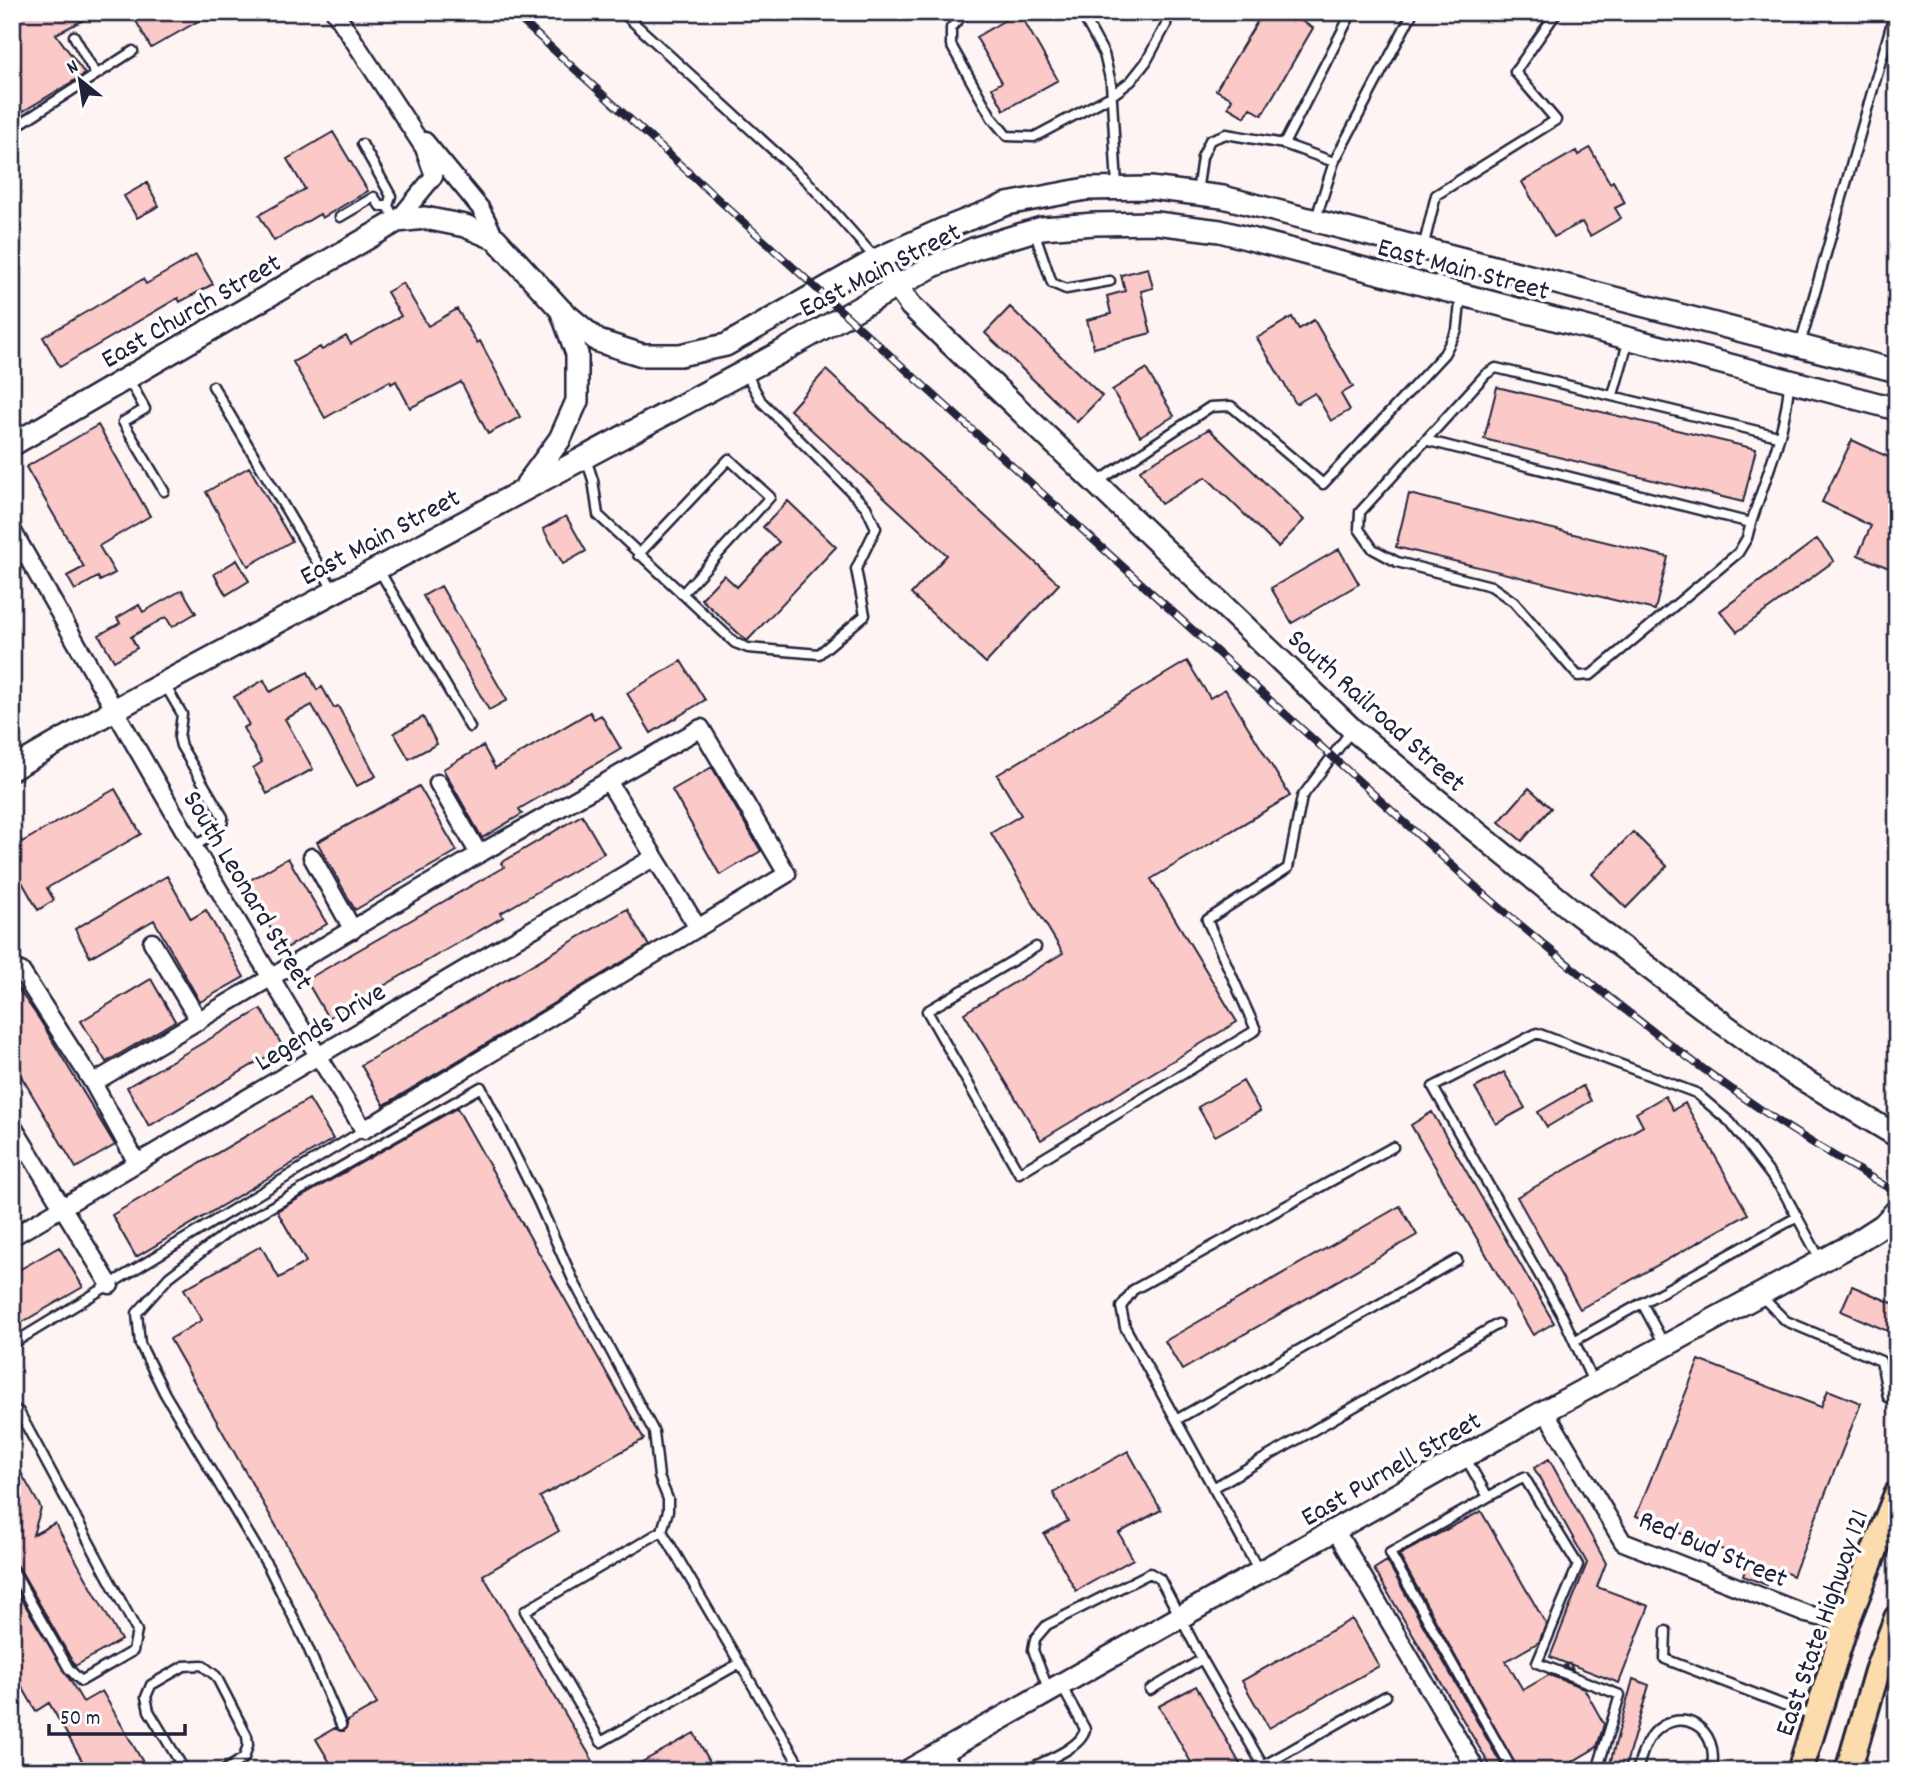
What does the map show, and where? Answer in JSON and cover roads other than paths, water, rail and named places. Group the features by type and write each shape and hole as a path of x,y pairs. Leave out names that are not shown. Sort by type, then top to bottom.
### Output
{"main road":[{"name":"East Main Street","path":"561,310 598,341 642,355 680,355 726,345 877,259 1007,204 1086,189 1150,188 1223,197 1897,371"},
{"path":"392,214 465,226 496,239 561,310 577,354 577,401 560,439 523,489"},
{"name":"East Church Street","path":"12,445 128,378 392,214"},
{"name":"East Main Street","path":"12,769 114,709 745,371 933,266 976,248 1042,228 1156,223 1220,231 1789,382 1897,408"},
{"path":"1403,280 1418,247"},
{"name":"South Railroad Street","path":"877,259 911,306 1352,729 1571,909 1714,1017 1792,1073 1897,1136"},
{"path":"1789,382 1800,346"},
{"name":"East Purnell Street","path":"908,1771 1545,1411 1822,1261 1883,1225 1897,1210"},
{"name":"East State Highway 121","path":"1800,1771 1846,1623 1897,1494"},
{"path":"1848,1771 1877,1671 1897,1618"}],"street":[{"path":"335,12 424,148 434,176 392,214"},
{"path":"410,127 433,148 481,209 496,239"},
{"name":"South Leonard Street","path":"12,530 194,846 364,1130"},
{"path":"93,1083 480,854 701,728 787,874 364,1130"},
{"path":"608,781 698,928"},
{"path":"438,783 480,854"},
{"path":"312,857 353,930"},
{"name":"Legends Drive","path":"12,1237 653,858"},
{"path":"152,942 199,1021"},
{"path":"12,969 21,971 93,1083 137,1163"},
{"path":"14,1132 110,1285"},
{"name":"Red Bud Street","path":"1545,1411 1623,1542 1806,1614 1846,1623"},
{"path":"1336,1531 1477,1771"}],"lane":[{"path":"622,12 807,181 877,259"},
{"path":"970,12 951,28 951,45 992,118 1007,136 1034,137 1111,96 1131,81 1146,62 1166,25 1167,12"},
{"path":"1081,12 1104,54 1111,96 1117,189"},
{"path":"1284,144 1352,12"},
{"path":"1315,221 1334,163 1413,12"},
{"path":"1418,247 1436,195 1556,120 1515,72 1557,12"},
{"path":"1800,346 1894,15 1892,12"},
{"path":"74,36 96,75"},
{"path":"12,129 133,51"},
{"path":"1197,193 1202,157 1210,140 1226,134 1284,144 1334,163"},
{"path":"362,144 391,196 392,214"},
{"path":"340,217 374,197 380,206 392,214"},
{"path":"1034,231 1052,283 1066,289 1111,281"},
{"path":"1094,484 1210,407 1231,406 1323,484 1444,354 1457,330 1461,295"},
{"path":"1612,395 1629,339"},
{"path":"1778,436 1496,368 1486,374 1360,512 1359,529 1373,550 1397,562 1491,586 1514,602 1578,676 1591,675 1738,553 1747,538 1778,436 1788,402 1789,382"},
{"path":"585,456 593,480 597,516 735,643 748,648 819,654 865,615 856,569 876,528 866,507 761,401 745,371"},
{"path":"128,378 145,409 123,422 164,491"},
{"path":"213,386 334,591"},
{"path":"1425,440 1751,523"},
{"path":"638,555 729,459 770,497 682,594"},
{"path":"378,567 470,727"},
{"path":"164,683 182,714 179,738 181,746 223,817 224,823 219,831 194,846"},
{"path":"1036,947 927,1011 1019,1173 1256,1030 1207,920 1288,868 1302,797 1352,729"},
{"path":"1594,1384 1563,1317 1433,1087 1537,1033 1696,1093 1730,1122 1783,1191 1822,1261"},
{"path":"341,1725 270,1568 165,1394 140,1344 137,1313 169,1277 229,1231 481,1087 538,1201 574,1282 654,1432 659,1477 668,1499 668,1511 662,1531 525,1611 601,1742 740,1663"},
{"path":"12,1344 364,1130"},
{"path":"1261,1573 1125,1327 1121,1307 1133,1290 1394,1147"},
{"path":"1574,1340 1797,1217"},
{"path":"1176,1420 1457,1260"},
{"path":"1760,1294 1786,1321 1881,1361 1888,1397 1897,1401"},
{"path":"1642,1303 1665,1346"},
{"path":"1213,1488 1498,1324"},
{"path":"12,1409 19,1412 137,1631 133,1651 81,1681 69,1669 12,1569"},
{"path":"1465,1457 1488,1497"},
{"path":"1513,1771 1390,1553 1524,1477 1578,1565 1537,1662 1620,1695 1597,1771"},
{"path":"662,1531 803,1771"},
{"path":"1025,1771 1078,1743 1085,1733 1085,1729 1033,1650 1035,1639 1047,1625 1150,1573 1160,1579 1263,1766 1386,1696"},
{"path":"1666,1631 1665,1659 1817,1718"},
{"path":"1150,1690 1202,1659"},
{"path":"185,1771 149,1711 146,1697 151,1685 184,1666 202,1665 216,1676 247,1736 248,1745 244,1758 223,1771"},
{"path":"1637,1771 1650,1738 1674,1721 1692,1721 1709,1740 1713,1761 1711,1771"},
{"path":"947,1748 958,1771"}],"railway":[{"path":"512,12 1478,889 1584,977 1731,1089 1816,1145 1897,1193"}]}
